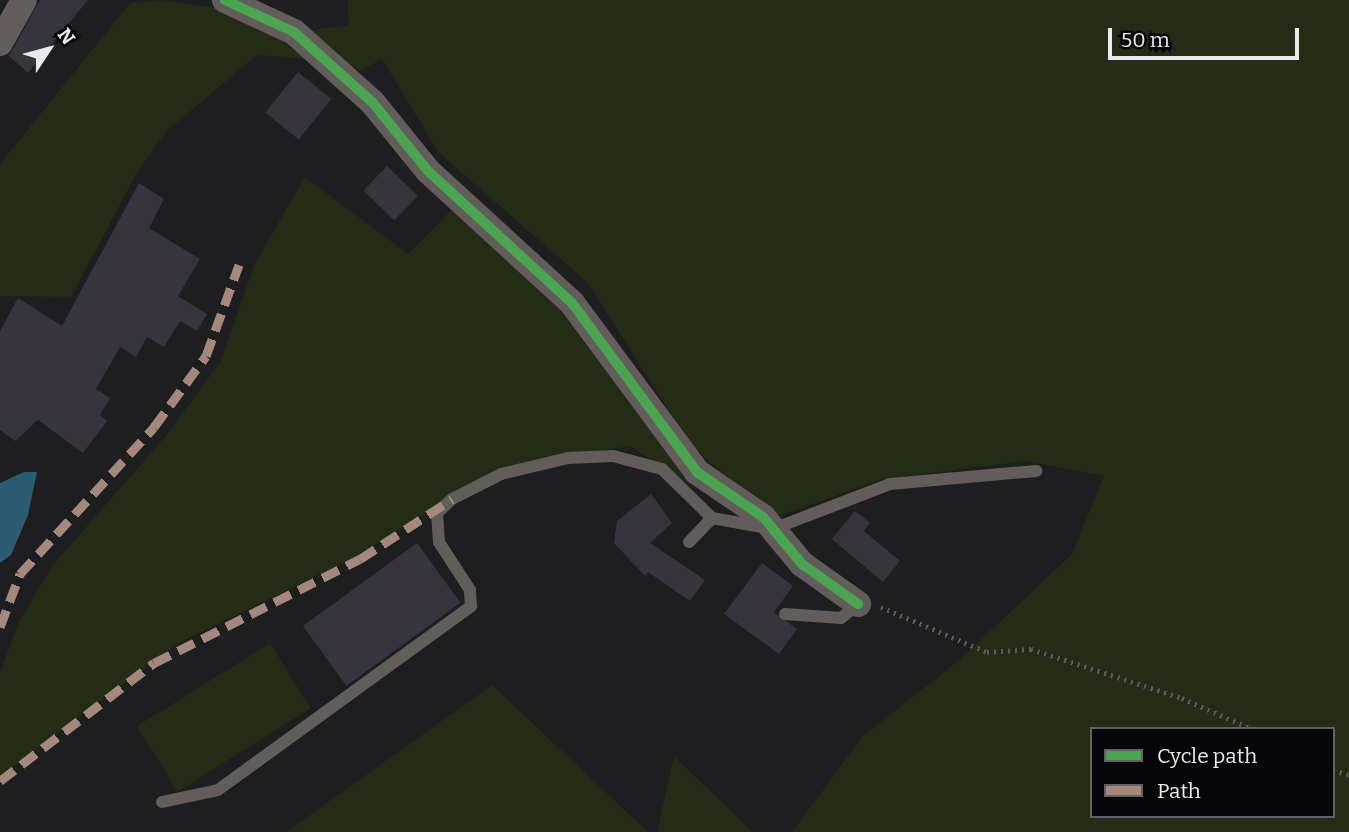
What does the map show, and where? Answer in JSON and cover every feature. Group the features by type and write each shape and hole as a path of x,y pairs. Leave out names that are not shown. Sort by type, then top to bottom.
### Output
{"street":[{"path":"0,43 24,0"},
{"path":"225,0 294,32 373,103 428,171 572,303 697,472 772,529 802,564 858,604"}],"lane":[{"path":"162,802 218,790 471,606 470,590 439,542 437,513 452,499 501,474 568,458 613,456 662,469 712,518 772,529 890,484 1036,471"},
{"path":"689,542 712,518"},
{"path":"785,614 841,618 858,604"}],"path":[{"path":"858,604 936,626 987,652 1031,649 1182,698 1247,727"}],"green space":[{"path":"161,0 218,8 264,28 307,59 257,55 168,130 138,171 71,297 0,296 0,164 130,3"},
{"path":"347,0 1349,0 1349,832 792,832 863,736 958,661 1072,554 1104,476 1026,461 883,479 776,517 691,446 588,283 438,152 382,59 360,71 314,45 310,30 349,25"},
{"path":"305,177 408,254 454,207 563,305 732,510 629,446 496,470 353,558 177,644 0,776 0,673 17,626 52,566 164,438 221,361 255,263"},
{"path":"270,643 311,708 178,791 137,726"},
{"path":"492,685 648,832 286,832"},
{"path":"674,756 753,832 657,832"}],"water":[{"path":"24,472 37,472 28,515 11,555 0,563 0,483"}],"building":[{"path":"40,0 88,0 28,73 9,56"},
{"path":"298,72 331,99 299,139 265,112"},
{"path":"387,166 418,196 394,220 363,190"},
{"path":"139,183 164,199 149,228 200,259 178,296 207,314 197,331 180,321 164,347 147,337 136,357 120,347 96,389 110,398 100,415 107,421 83,453 38,420 15,441 0,430 0,331 18,298 62,326"},
{"path":"651,494 672,523 650,543 705,580 690,601 648,572 645,576 614,543 617,521"},
{"path":"855,511 870,523 864,531 900,561 883,582 832,539"},
{"path":"417,543 460,603 346,686 303,626"},
{"path":"762,563 793,586 774,612 797,629 779,654 724,614"}],"marked path":[{"path":"0,627 20,574 154,427 206,356 239,265"},
{"path":"0,781 154,663 360,559 452,499"}],"cycle path":[{"path":"225,0 294,32 373,103 428,171 572,303 697,472 763,517 802,564 858,604"}]}
